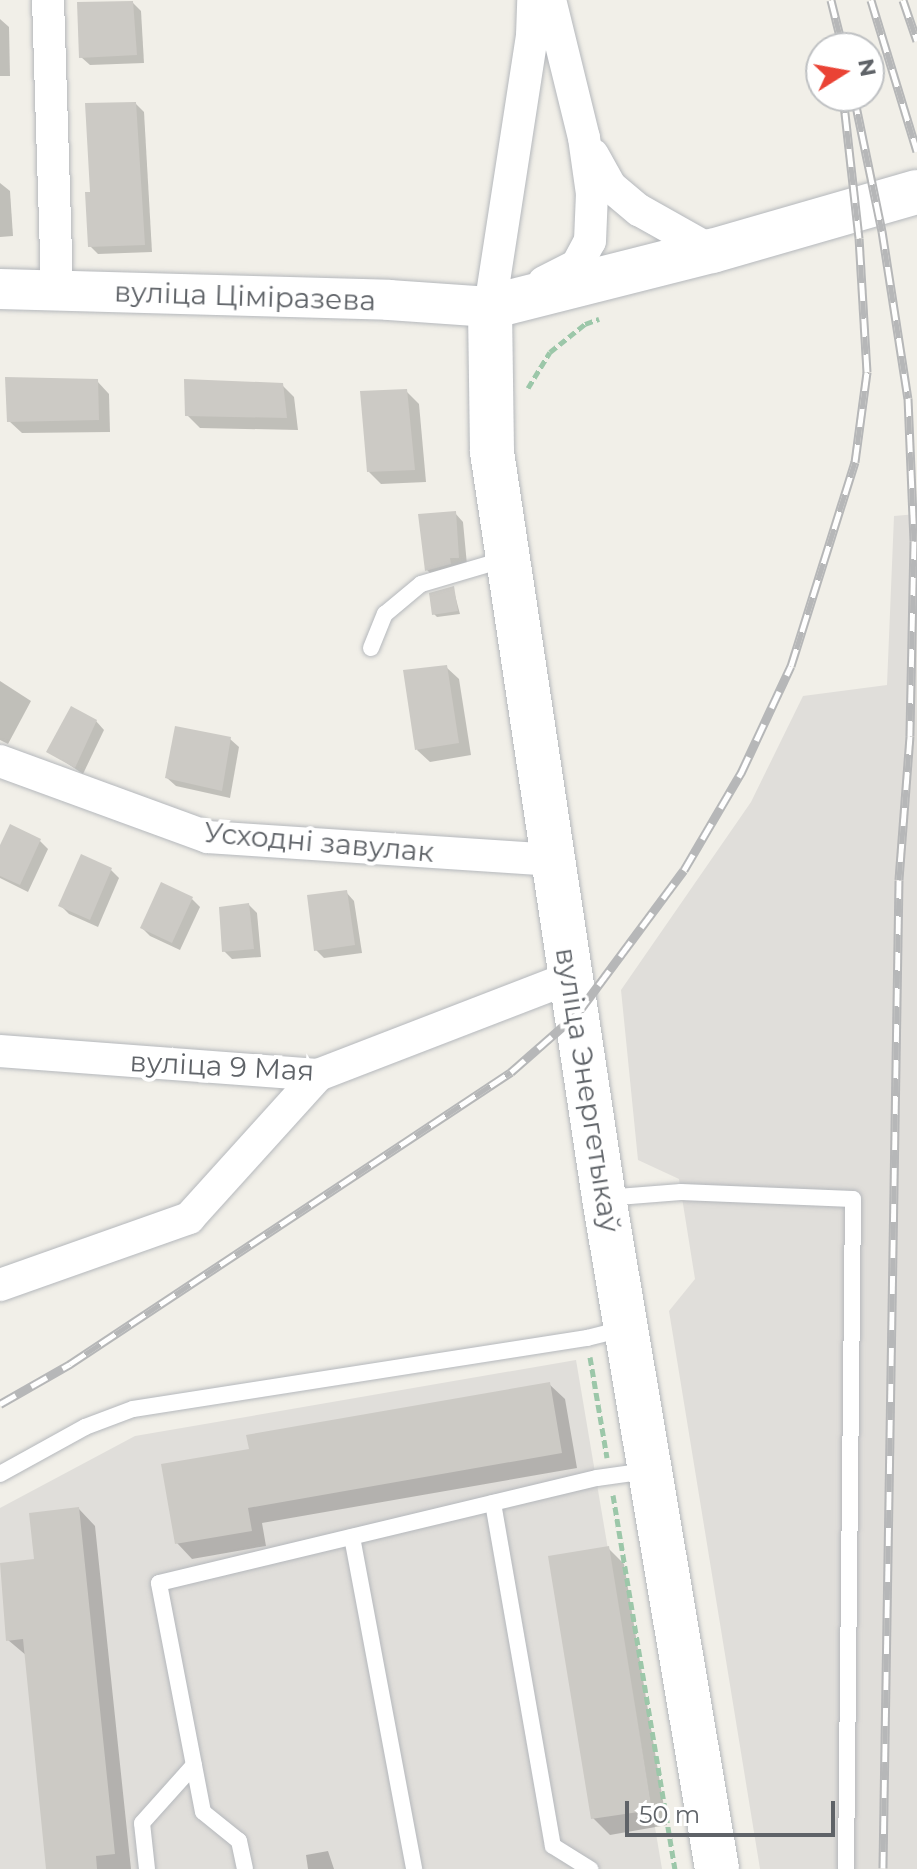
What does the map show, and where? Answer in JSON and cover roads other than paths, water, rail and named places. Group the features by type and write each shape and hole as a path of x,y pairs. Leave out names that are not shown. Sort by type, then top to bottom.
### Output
{"main road":[{"path":"490,307 712,251 917,192"},
{"name":"вуліца Энергетыкаў","path":"490,307 492,452 604,1198 606,1334 629,1474 717,1869"}],"street":[{"path":"48,0 57,290"},
{"path":"490,307 532,36 533,0"},
{"path":"490,307 577,265 590,241 592,194 584,138 550,0"},
{"path":"584,138 610,186 639,210 712,251"},
{"name":"вуліца Ціміразева","path":"0,289 490,307"},
{"name":"Усходні завулак","path":"0,761 208,837 553,860"},
{"name":"вуліца 9 Мая","path":"0,1051 318,1075 570,978"},
{"path":"0,1285 189,1218 318,1075"}],"lane":[{"path":"371,648 385,614 421,584 508,558"},
{"path":"604,1198 681,1192 853,1199 846,1869"},
{"path":"0,1474 85,1427 133,1409 606,1334"},
{"path":"245,1869 239,1841 203,1812 159,1583 493,1503 629,1474"},
{"path":"493,1503 553,1846 590,1869"},
{"path":"352,1537 414,1869"},
{"path":"147,1869 142,1823 194,1765"}],"railway":[{"path":"831,0 839,32"},
{"path":"871,0 917,151"},
{"path":"903,0 917,41"},
{"path":"0,1404 70,1364 511,1072 577,1014 684,870 741,773 791,666 855,462 867,372 859,238 845,112"},
{"path":"857,112 882,231 908,398 914,541 910,736 899,880 883,1868"}]}
